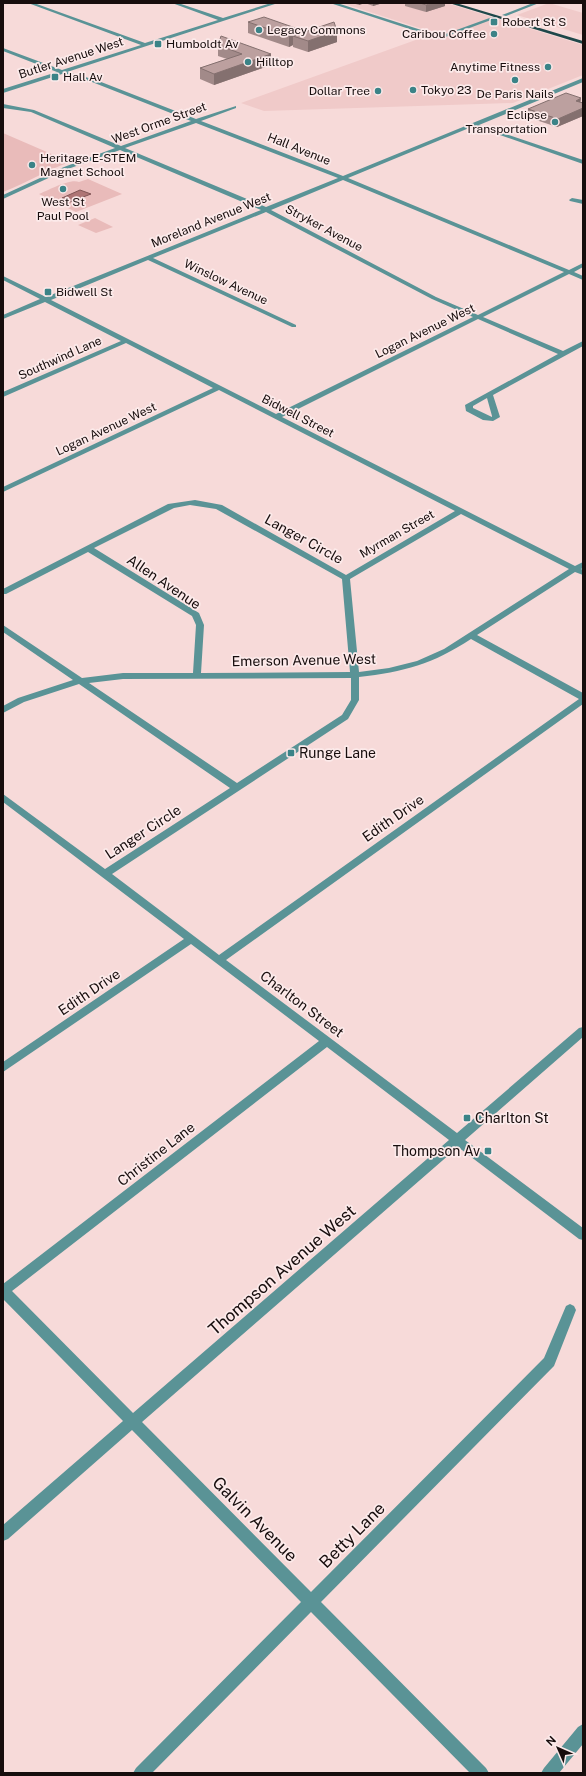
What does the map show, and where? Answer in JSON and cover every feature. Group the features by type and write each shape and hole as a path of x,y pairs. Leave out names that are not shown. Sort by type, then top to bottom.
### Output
{"main road":[{"path":"451,3 583,43"},
{"path":"465,3 583,39"},
{"path":"490,15 504,15"},
{"path":"497,17 513,18"}],"street":[{"path":"30,3 145,45"},
{"path":"174,3 223,20"},
{"name":"Butler Avenue West","path":"3,91 276,3"},
{"path":"332,3 440,38 497,17"},
{"path":"504,15 537,3"},
{"name":"Hall Avenue","path":"3,49 62,72 94,81 343,178 583,278"},
{"name":"Moreland Avenue West","path":"3,317 583,80"},
{"name":"Stryker Avenue","path":"3,106 32,111 267,210 434,298 564,354"},
{"name":"West Orme Street","path":"3,197 66,168 234,107"},
{"path":"475,124 583,162"},
{"path":"572,200 583,202"},
{"name":"Winslow Avenue","path":"148,258 294,326"},
{"name":"Logan Avenue West","path":"276,417 583,265"},
{"name":"Bidwell Street","path":"3,278 579,571"},
{"name":"Southwind Lane","path":"3,395 126,341"},
{"path":"489,394 583,343"},
{"name":"Logan Avenue West","path":"3,490 218,388"},
{"name":"Langer Circle","path":"3,592 171,506 186,502 201,502 220,507 346,578 355,675 355,700 345,717 105,874"},
{"name":"Myrman Street","path":"346,578 461,511"},
{"name":"Allen Avenue","path":"88,548 196,615 200,625 197,675"},
{"name":"Emerson Avenue West","path":"3,710 21,700 80,681 123,676 355,675 389,671 420,663 447,651 579,571 583,564"},
{"path":"3,628 237,788"},
{"path":"472,636 583,699"},
{"name":"Edith Drive","path":"219,960 583,699"},
{"name":"Charlton Street","path":"3,797 583,1235"},
{"name":"Edith Drive","path":"3,1068 191,939"},
{"name":"Thompson Avenue West","path":"3,1534 583,1031"},
{"name":"Christine Lane","path":"3,1291 327,1041"},
{"name":"Galvin Avenue","path":"3,1291 481,1773"},
{"name":"Betty Lane","path":"142,1773 549,1362 570,1310"},
{"path":"549,1773 583,1732"}],"shaded area":[{"path":"342,3 446,3 583,45 583,75 513,103 264,111 241,103 435,33"},
{"path":"549,3 583,13 583,35 517,15"},
{"name":"Heritage E-STEM Magnet School","path":"3,133 70,162 3,192"},
{"path":"88,179 122,194 76,212 39,194 64,183 75,181 79,182"},
{"path":"80,190 91,194 70,202 62,198"},
{"path":"95,218 113,227 96,233 78,225"}],"building":[{"path":"420,3 433,3 426,5"},
{"path":"264,17 304,31 289,36 248,22"},
{"path":"334,22 337,31 308,41 293,36"},
{"path":"221,36 271,54 214,74 200,68 242,54 218,45"},
{"path":"566,93 581,98 576,101 583,103 583,108 558,119 528,109"}],"place":[{"name":"Robert St S","path":"494,22"},
{"name":"Legacy Commons","path":"259,30"},
{"name":"Caribou Coffee","path":"494,34"},
{"name":"Humboldt Av","path":"158,44"},
{"name":"Hilltop","path":"248,62"},
{"name":"Anytime Fitness","path":"548,67"},
{"name":"Hall Av","path":"55,77"},
{"name":"De Paris Nails","path":"515,80"},
{"name":"Tokyo 23","path":"413,90"},
{"name":"Dollar Tree","path":"378,91"},
{"name":"Eclipse Transportation","path":"555,122"},
{"name":"Heritage E-STEM Magnet School","path":"32,165"},
{"name":"West St Paul Pool","path":"63,189"},
{"name":"Bidwell St","path":"48,292"},
{"name":"Runge Lane","path":"291,753"},
{"name":"Charlton St","path":"467,1118"},
{"name":"Thompson Av","path":"488,1151"}]}
